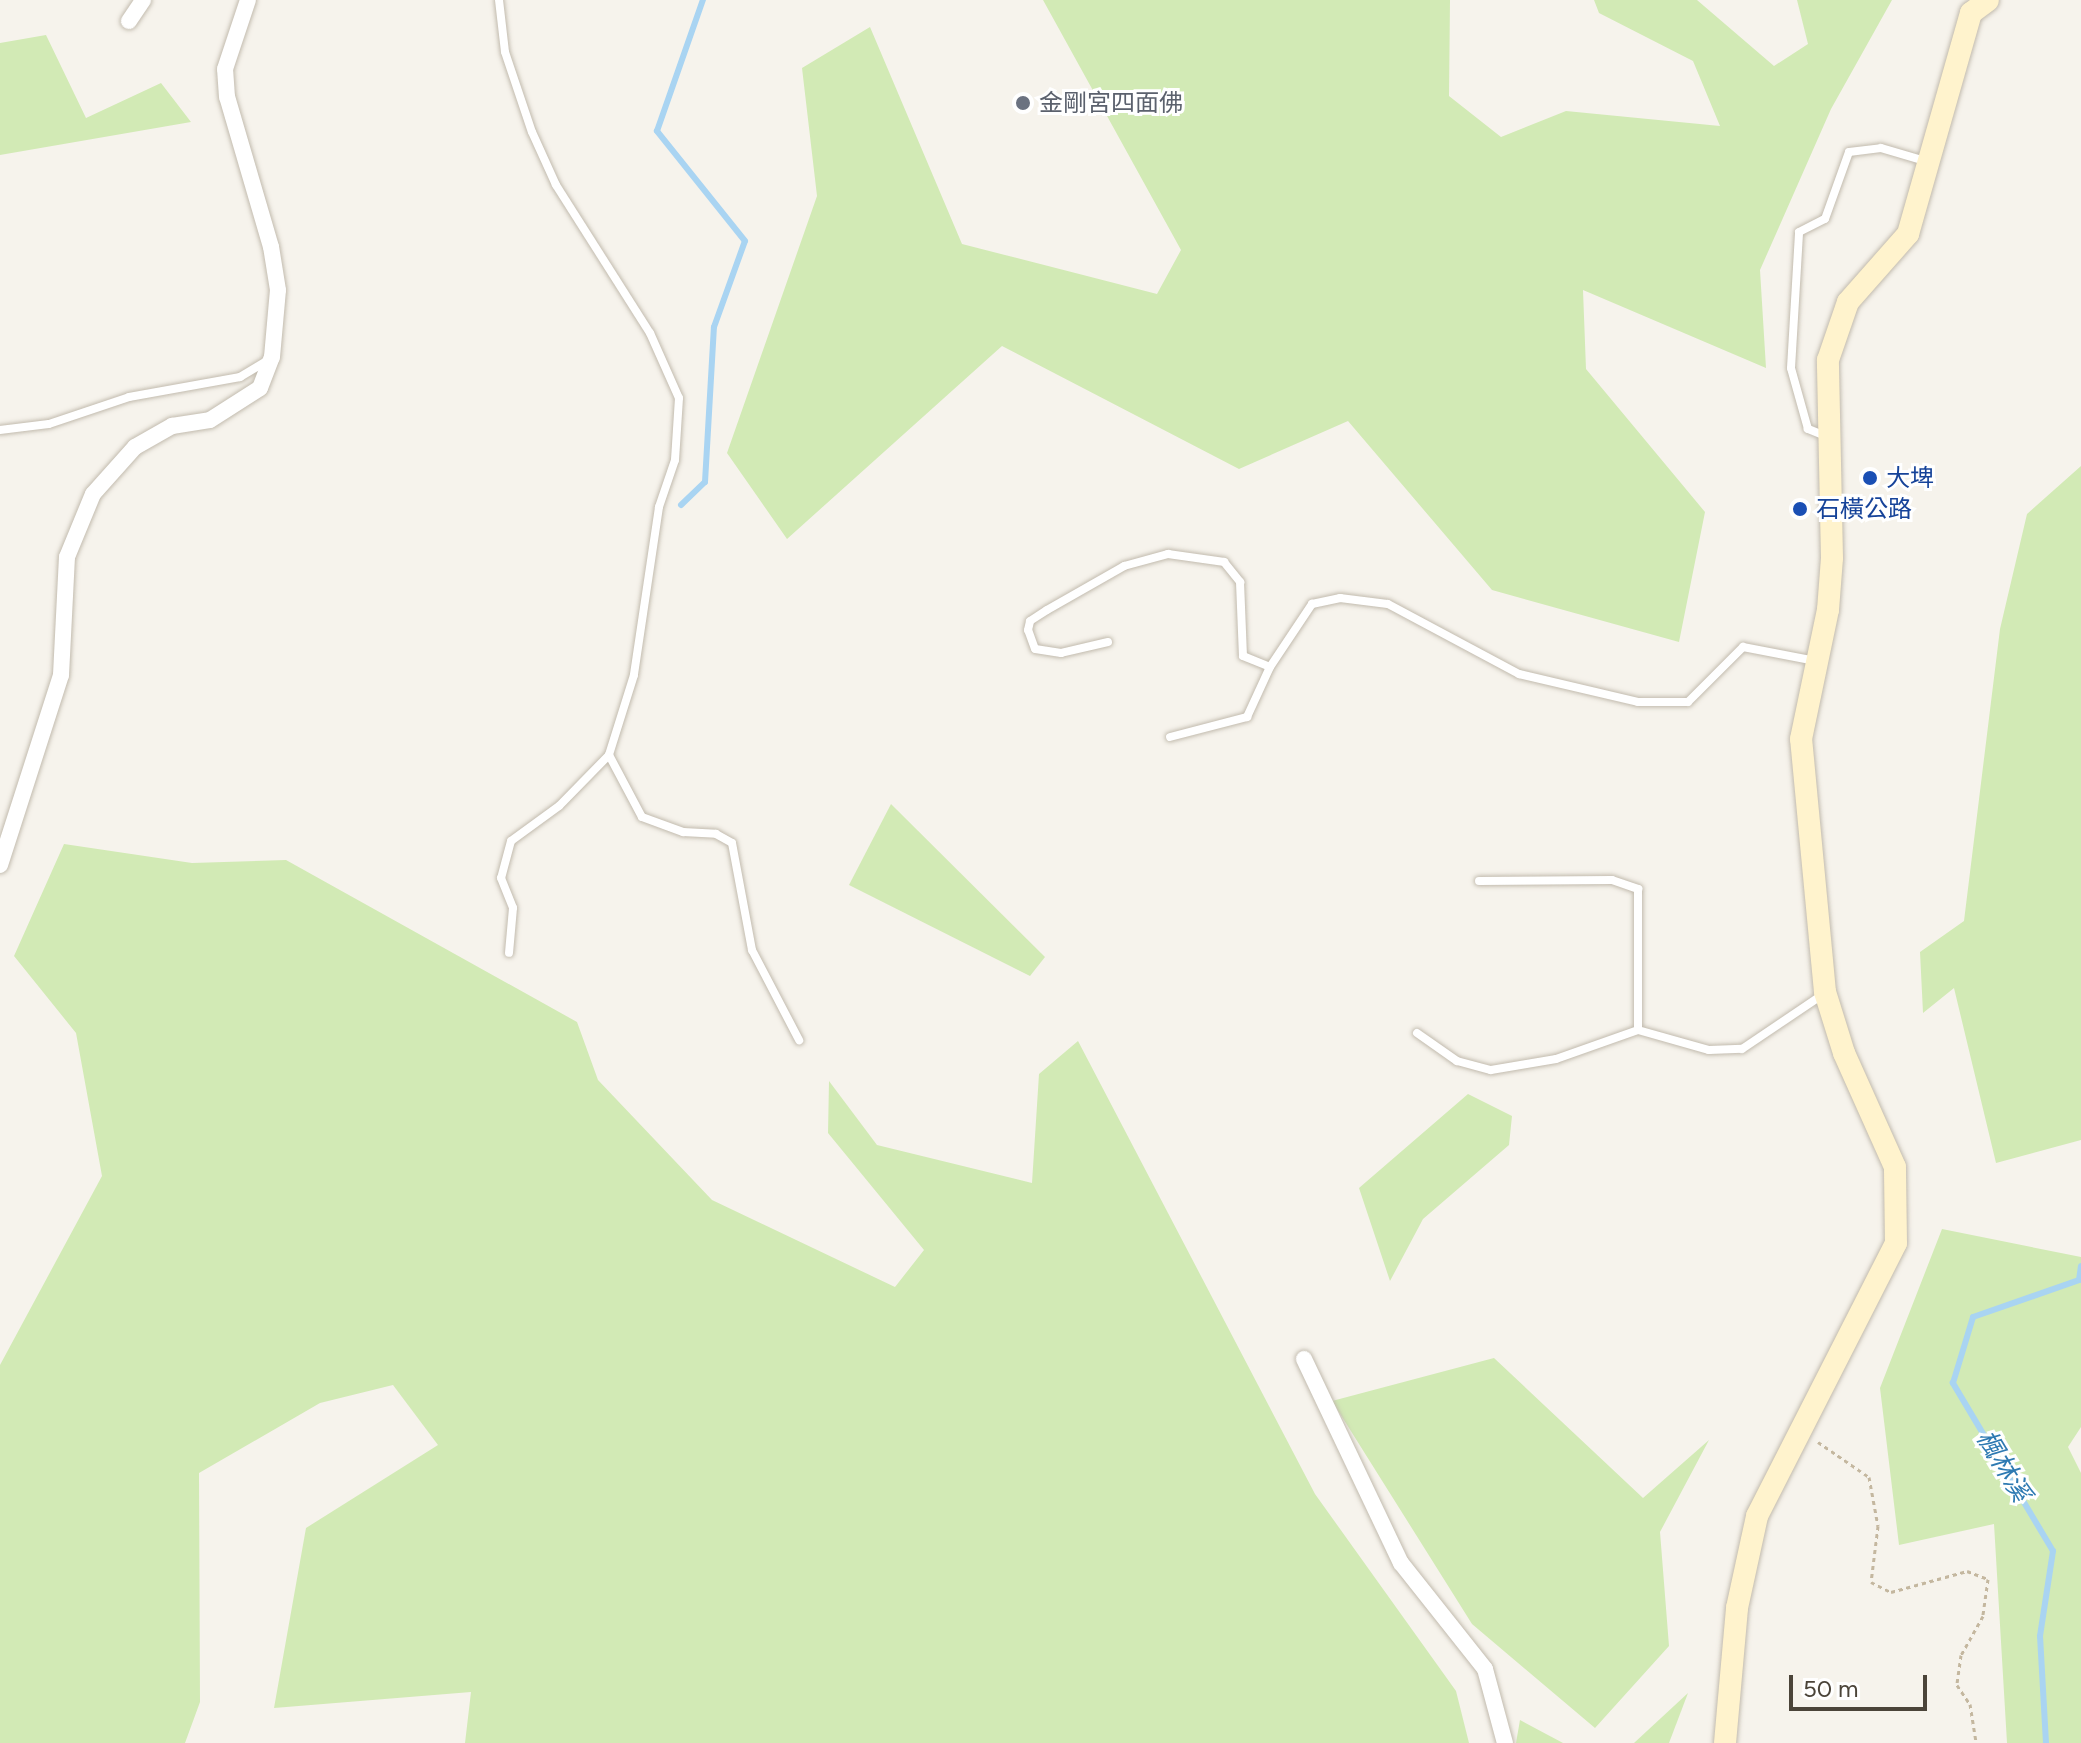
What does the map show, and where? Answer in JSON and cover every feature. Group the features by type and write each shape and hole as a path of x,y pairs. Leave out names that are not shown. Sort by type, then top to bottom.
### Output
{"street":[{"path":"129,21 143,0"},
{"path":"0,865 61,675 67,557 93,494 135,447 172,426 210,420 260,388 272,357 278,290 271,247 227,97 225,69 248,0"},
{"path":"1725,1743 1737,1608 1757,1516 1797,1431 1896,1243 1895,1167 1844,1053 1825,992 1801,739 1817,661 1832,558 1828,360 1848,302 1908,234 1975,4"},
{"path":"1304,1359 1401,1563 1485,1669 1505,1743"}],"lane":[{"path":"499,0 505,52 532,132 556,185 650,333 679,398 675,460 659,507 634,675 609,755 559,806 511,841 501,878 513,908 509,953"},
{"path":"1828,437 1808,429 1791,368 1799,232 1825,219 1849,152 1881,148 1929,162"},
{"path":"0,430 49,424 129,397 240,377 272,357"},
{"path":"1108,642 1061,653 1035,649 1028,630 1030,621 1124,566 1168,554 1224,562 1240,582 1243,656 1270,667"},
{"path":"1170,737 1247,717 1270,667 1312,604 1340,598 1388,604 1519,674 1638,702 1688,702 1743,647 1817,661"},
{"path":"609,755 642,817 683,832 716,834 732,843 752,950 799,1040"},
{"path":"1479,881 1612,880 1638,889 1638,1030"},
{"path":"1417,1033 1457,1061 1491,1070 1556,1059 1638,1030 1709,1050 1742,1049 1825,992"}],"path":[{"path":"1797,1431 1869,1477 1878,1526 1871,1582 1891,1592 1967,1571 1988,1579 1983,1616 1961,1655 1957,1685 1970,1704 1976,1743"}],"green space":[{"path":"1043,0 1450,0 1449,96 1501,137 1566,111 1720,126 1693,61 1599,13 1594,0 1697,0 1774,66 1808,44 1797,0 1892,0 1831,109 1760,270 1766,368 1583,290 1586,369 1705,512 1679,642 1492,590 1348,421 1239,469 1002,346 787,539 727,453 817,196 802,68 870,27 962,244 1157,294 1181,250"},
{"path":"46,35 86,118 161,83 191,122 0,155 0,43"},
{"path":"2081,466 2081,1140 1996,1163 1954,988 1923,1013 1920,952 1964,921 2000,629 2027,514"},
{"path":"891,804 1045,957 1030,976 849,885"},
{"path":"64,844 192,863 286,860 577,1022 598,1080 712,1200 895,1287 924,1250 828,1133 829,1081 877,1145 1032,1183 1039,1074 1078,1041 1315,1494 1456,1691 1469,1743 465,1743 471,1692 274,1708 306,1528 438,1445 393,1385 320,1403 199,1473 200,1702 185,1743 0,1743 0,1365 102,1176 76,1033 14,956"},
{"path":"1468,1094 1512,1116 1509,1145 1423,1219 1390,1281 1359,1188"},
{"path":"1942,1229 2081,1257 2081,1427 2068,1447 2081,1473 2081,1743 2007,1743 1994,1524 1899,1545 1880,1388"},
{"path":"1494,1358 1643,1498 1709,1440 1660,1532 1669,1646 1595,1728 1472,1624 1332,1401"},
{"path":"1688,1693 1669,1743 1634,1743"},
{"path":"1520,1720 1563,1743 1516,1743"}],"waterway":[{"path":"681,505 705,482 714,327 745,241 657,131 703,0"},
{"name":"楓林溪","path":"2046,1743 2040,1636 2053,1551 1953,1383 1973,1317 2079,1280 2081,1266"}],"place":[{"name":"金剛宮四面佛","path":"1023,103"},
{"name":"大埤","path":"1870,478"},
{"name":"石橫公路","path":"1800,509"}]}
